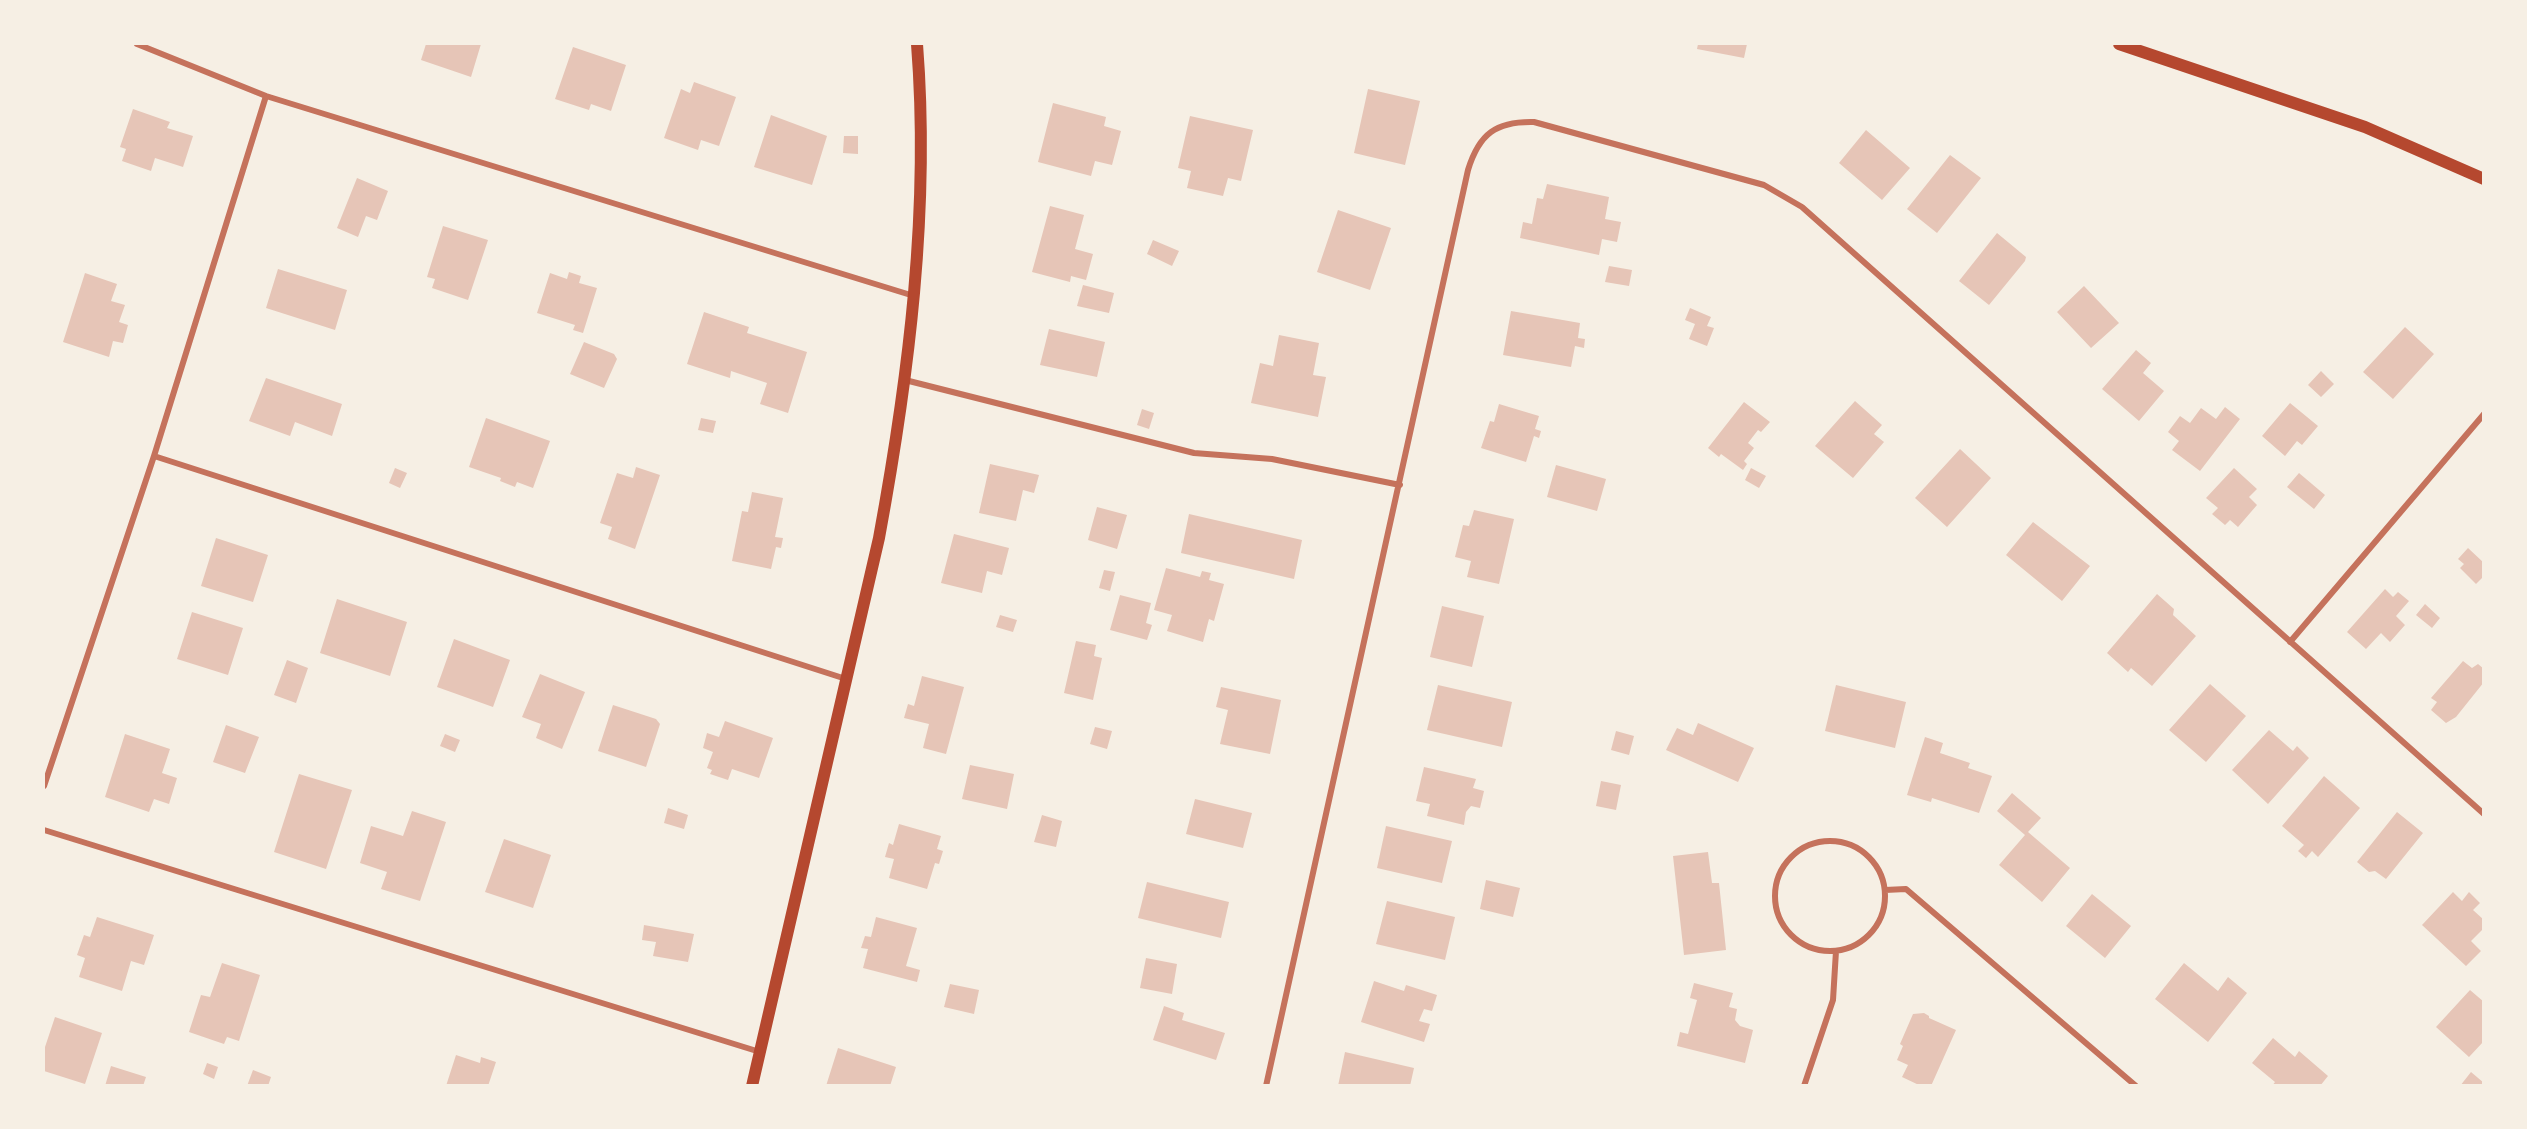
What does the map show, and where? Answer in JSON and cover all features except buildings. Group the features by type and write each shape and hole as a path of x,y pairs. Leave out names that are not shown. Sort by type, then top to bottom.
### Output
{"main road":[{"path":"752,1086 879,538 905,380 914,296 920,145 917,44"},
{"path":"2119,44 2365,127 2484,178"}],"street":[{"path":"137,44 266,96 914,296"},
{"path":"44,786 154,456 266,96"},
{"path":"1266,1086 1468,170 1473,154 1485,137 1500,126 1534,122 1557,128 1764,184 1802,207 2484,814"},
{"path":"905,380 1194,453 1272,459 1400,485"},
{"path":"2290,642 2484,414"},
{"path":"154,456 846,679"},
{"path":"44,830 760,1053"},
{"path":"1828,841 1844,843 1859,849 1872,860 1881,874 1886,890 1885,908 1878,924 1867,937 1853,947 1836,951 1818,951 1802,944 1788,933 1779,917 1775,900 1777,882 1784,865 1797,852 1811,844 1828,841"},
{"path":"1886,890 1906,889 2136,1086"},
{"path":"1804,1086 1833,1000 1836,951"}]}
